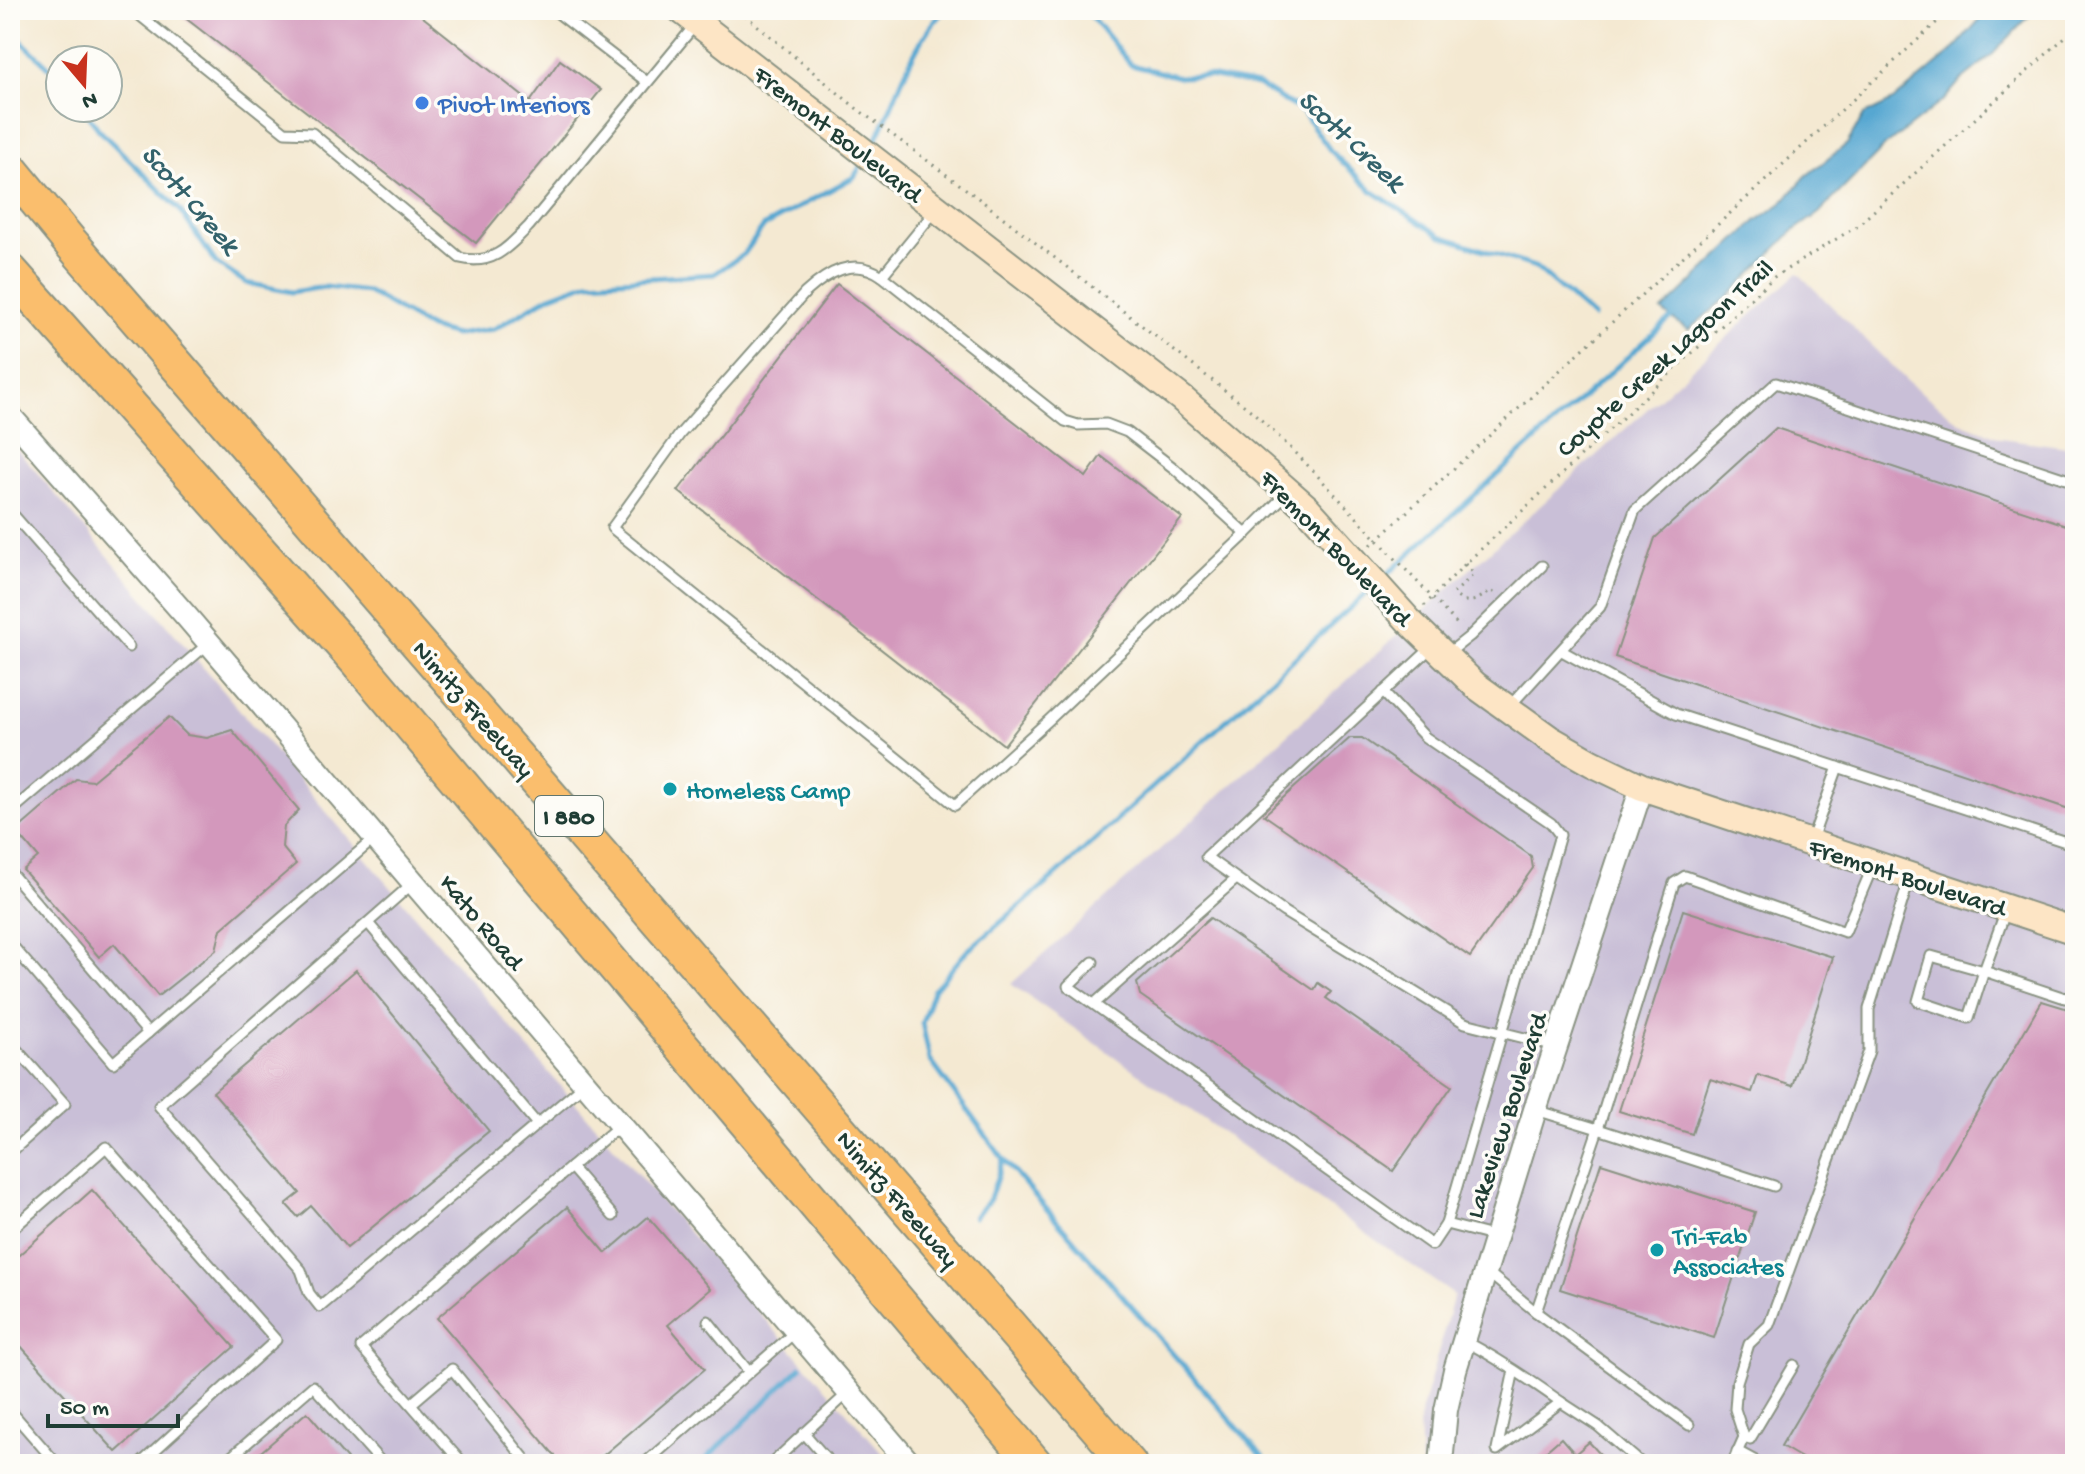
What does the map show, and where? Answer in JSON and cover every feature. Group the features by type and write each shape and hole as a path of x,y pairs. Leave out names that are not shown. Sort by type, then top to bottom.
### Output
{"highway":[{"name":"Nimitz Freeway","path":"10,169 1129,1464"},
{"name":"I 880","path":"10,271 357,661 1035,1464"}],"main road":[{"name":"Fremont Boulevard","path":"689,16 1181,398 1307,508 1426,638 1507,710 1592,763 1642,787 2075,931"}],"street":[{"name":"Kato Road","path":"10,416 209,643 910,1464"},
{"name":"Lakeview Boulevard","path":"1441,1464 1446,1410 1455,1370 1535,1110 1642,787"}],"lane":[{"path":"133,10 285,132 312,133 460,258 477,262 505,250 529,226 647,82 689,16"},
{"path":"554,10 647,82"},
{"path":"882,276 937,208"},
{"path":"1246,534 1175,469 1127,432 1106,424 1078,425 1065,421 882,276 862,267 844,268 825,275 805,293 680,434 612,528 955,805 1049,720 1246,534 1288,492"},
{"path":"1507,710 1600,607 1635,510 1776,383 2075,482"},
{"path":"10,511 129,647"},
{"path":"1542,566 1470,636 1426,638 1383,692 1206,857 1284,912 1465,1023 1556,1046"},
{"path":"10,812 209,643"},
{"path":"1562,651 1676,714 2075,845"},
{"path":"1093,962 1068,986 1432,1245 1446,1224 1560,835 1551,823 1425,737 1383,692"},
{"path":"1810,843 1838,767"},
{"path":"10,943 113,1063 375,838"},
{"path":"1536,1312 1598,1129 1674,883 1685,876 1845,932 1874,864"},
{"path":"10,872 148,1033"},
{"path":"1732,1464 1744,1437 1735,1409 1737,1382 1749,1344 1769,1325 1869,1051 1869,1009 1910,877"},
{"path":"1094,1004 1236,879"},
{"path":"413,883 159,1106 301,1270 309,1293 320,1307 585,1084"},
{"path":"2006,909 1984,971 1969,1018 1918,1001 1931,956 1984,971 2065,998 2075,995"},
{"path":"368,923 537,1124"},
{"path":"10,1042 65,1104 10,1153"},
{"path":"1535,1110 1774,1186"},
{"path":"463,1464 361,1347 620,1125"},
{"path":"10,1231 106,1147 276,1340 140,1464"},
{"path":"571,1167 613,1216"},
{"path":"1446,1224 1496,1237"},
{"path":"1486,1271 1536,1312 1689,1425"},
{"path":"708,1321 749,1372"},
{"path":"644,1464 796,1331"},
{"path":"1465,1341 1598,1426 1642,1464"},
{"path":"1744,1437 1750,1439 1794,1365"},
{"path":"411,1404 452,1369 529,1464"},
{"path":"1514,1370 1497,1450 1561,1402"},
{"path":"223,1464 313,1386 383,1464"},
{"path":"771,1464 848,1393"},
{"path":"10,1410 57,1464"},
{"path":"804,1433 831,1464"},
{"path":"1737,1451 1761,1464"}],"path":[{"path":"739,10 856,108 1254,413 1297,454 1457,624 1465,623"},
{"path":"1353,561 1950,10"},
{"name":"Coyote Creek Lagoon Trail","path":"1426,638 1432,599 1465,564 1774,277 1856,227 2075,28"},
{"path":"1465,564 1474,574 1453,594 1461,601 1470,603 1491,590 1496,596"}],"shaded area":[{"path":"1798,273 1907,381 1958,421 2000,438 2075,448 2075,1464 1421,1464 1419,1420 1454,1295 1011,984"},
{"path":"10,441 556,1081 892,1464 10,1464"}],"water":[{"path":"1988,10 2035,10 1945,99 1886,145 1819,213 1792,232 1731,294 1688,330 1662,311 1756,221 1782,203 1806,176 1847,144 1864,115 1893,101 1952,51"}],"building":[{"path":"175,10 414,10 530,102 560,60 601,90 476,243"},
{"path":"837,284 1086,477 1101,456 1182,518 1004,745 678,491"},
{"path":"1776,428 2075,528 2075,811 1615,657 1655,538"},
{"path":"169,717 187,735 207,738 232,730 299,810 284,826 282,847 296,864 221,929 216,950 158,996 114,944 99,957 23,870 38,857 16,831 76,779 92,781"},
{"path":"1350,738 1362,738 1531,856 1533,868 1470,957 1264,815"},
{"path":"1683,910 1833,957 1792,1086 1758,1075 1752,1092 1710,1079 1692,1134 1619,1111"},
{"path":"1210,918 1314,990 1318,983 1331,992 1326,998 1452,1086 1393,1171 1140,995 1137,983"},
{"path":"356,970 489,1131 347,1248 311,1206 298,1217 286,1204 300,1193 213,1092"},
{"path":"2042,1001 2075,1011 2075,1464 1812,1464 1781,1446"},
{"name":"Tri-Fab Associates","path":"1601,1163 1755,1212 1714,1338 1560,1289"},
{"path":"92,1190 234,1347 116,1452 10,1334 10,1263"},
{"path":"567,1207 606,1253 648,1217 710,1289 668,1325 705,1369 593,1464 562,1464 437,1318"},
{"path":"307,1412 351,1464 247,1464"},
{"path":"1561,1438 1575,1454 1589,1442 1609,1464 1531,1464"}],"waterway":[{"name":"Scott Creek","path":"872,147 912,58 932,24 945,10"},
{"name":"Scott Creek","path":"1086,10 1131,65 1179,77 1208,76 1258,85 1303,112 1330,150 1372,191 1441,236 1535,267 1593,317"},
{"name":"Scott Creek","path":"10,30 44,63"},
{"name":"Scott Creek","path":"95,124 179,209 216,263 246,283 292,292 325,287 368,292 430,328 455,335 494,329 550,296 588,282 714,274 744,254 764,226 854,177 863,162"},
{"path":"1382,579 1674,315"},
{"path":"1269,1464 1003,1159 930,1060 922,1023 933,991 966,952 1055,876 1371,589"},
{"path":"974,1217 990,1199 1003,1159"},
{"path":"701,1464 801,1367"}],"place":[{"name":"Pivot Interiors","path":"422,103"},
{"name":"Homeless Camp","path":"670,789"},
{"name":"Tri-Fab Associates","path":"1657,1250"}]}
